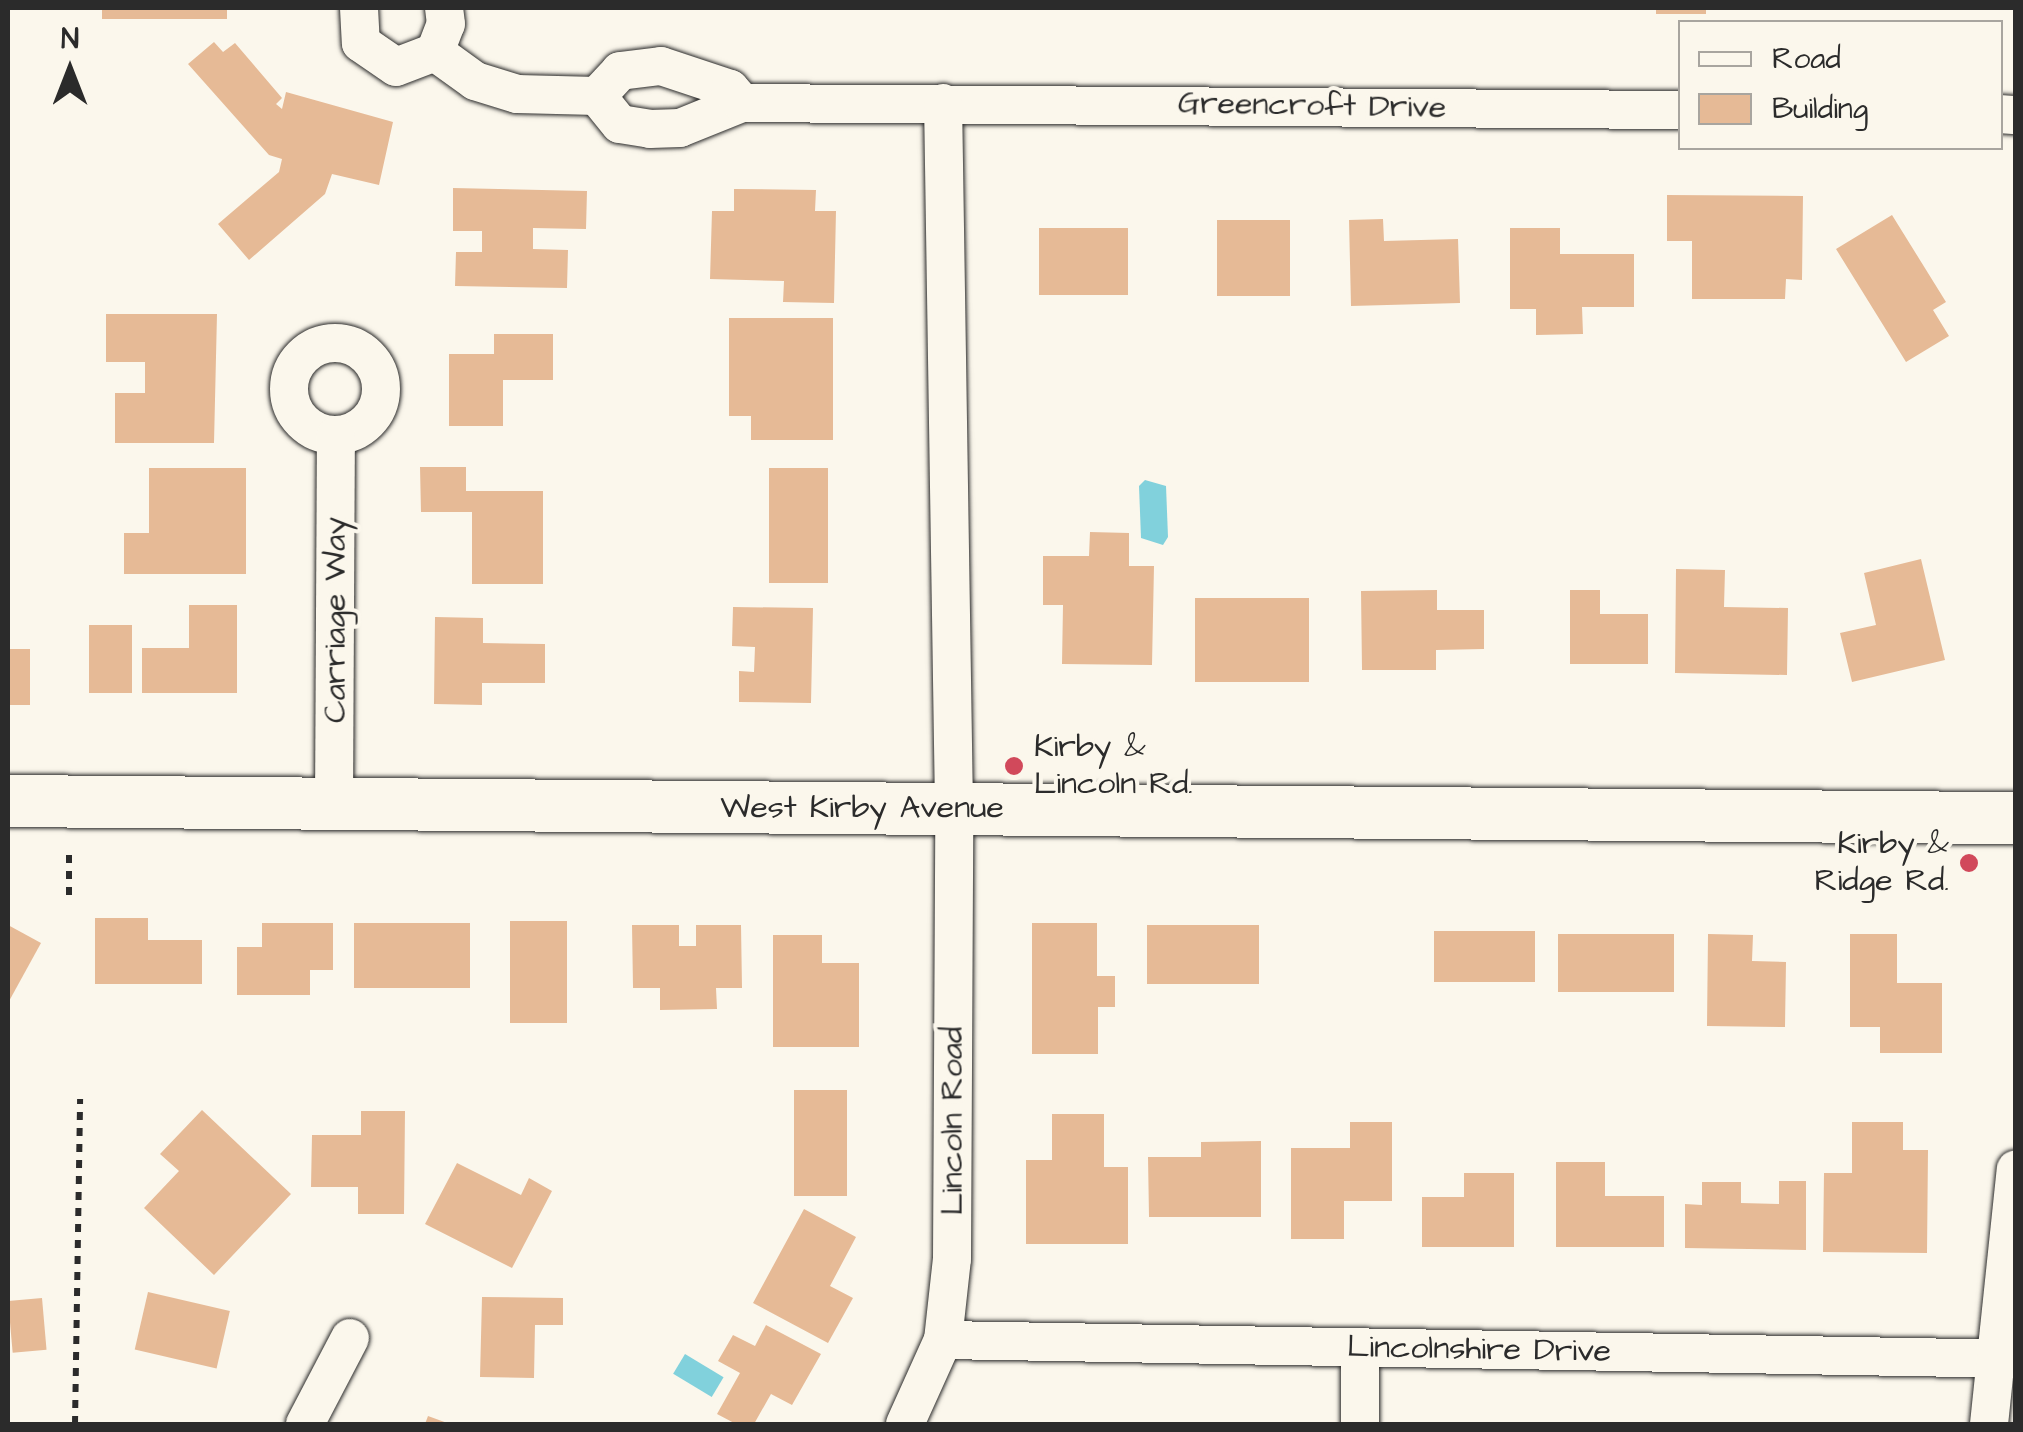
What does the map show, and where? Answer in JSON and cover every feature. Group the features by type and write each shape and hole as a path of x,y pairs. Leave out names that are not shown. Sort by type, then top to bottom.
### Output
{"main road":[{"name":"West Kirby Avenue","path":"8,801 2016,818"}],"street":[{"path":"359,8 361,44 382,63 410,66 435,52 446,24 444,8"},
{"path":"435,52 476,81 517,94 597,96"},
{"name":"Greencroft Drive","path":"742,103 730,89 661,66 620,72 597,96 620,124 650,128 680,128 742,103 1678,110"},
{"path":"943,103 954,808"},
{"name":"Carriage Way","path":"334,805 336,436"},
{"name":"Lincoln Road","path":"905,1424 943,1340 952,1260 954,808"},
{"path":"1990,1424 2005,1358 2016,1168"},
{"path":"305,1424 350,1338"},
{"name":"Lincolnshire Drive","path":"943,1340 2005,1358"},
{"path":"1360,1349 1360,1424"}],"path":[{"path":"69,855 69,894"},
{"path":"75,1424 80,1098"}],"water":[{"path":"1145,480 1166,486 1168,537 1163,545 1141,538 1139,486"},
{"path":"685,1354 724,1377 712,1397 673,1374"}],"building":[{"path":"102,8 227,8 227,19 102,19"},
{"path":"1656,8 1706,8 1706,14 1656,14"},
{"path":"214,42 223,52 235,43 282,98 276,104 282,109 286,92 393,122 379,185 332,174 325,194 249,260 218,224 279,172 282,159 269,155 188,64"},
{"path":"453,188 587,191 586,229 533,228 533,249 568,250 567,288 455,286 456,252 482,252 482,231 453,231"},
{"path":"734,189 816,190 815,211 836,211 834,303 783,302 784,281 710,279 712,211 734,211"},
{"path":"1667,195 1803,196 1802,280 1786,279 1785,299 1692,299 1692,241 1667,241"},
{"path":"1892,215 1946,302 1933,310 1949,336 1906,362 1836,249"},
{"path":"1383,219 1384,241 1458,239 1460,303 1351,306 1349,220"},
{"path":"1217,220 1290,220 1290,296 1217,296"},
{"path":"1039,228 1128,228 1128,295 1039,295"},
{"path":"1510,228 1560,228 1560,254 1634,254 1634,307 1582,307 1583,334 1536,335 1536,309 1510,309"},
{"path":"106,314 217,314 214,443 115,443 115,393 145,393 145,362 106,362"},
{"path":"729,318 833,318 833,440 751,440 751,416 729,416"},
{"path":"494,334 553,334 553,380 503,380 503,426 449,426 449,354 494,354"},
{"path":"420,467 466,467 466,491 543,491 543,584 472,584 472,512 421,512"},
{"path":"149,468 246,468 246,574 124,574 124,533 149,533"},
{"path":"769,468 828,468 828,583 769,583"},
{"path":"1090,532 1129,533 1129,566 1154,566 1152,665 1062,664 1063,605 1043,605 1043,556 1089,556"},
{"path":"1921,559 1945,660 1852,682 1840,633 1876,625 1864,573"},
{"path":"1676,569 1725,570 1724,607 1788,608 1787,675 1675,673"},
{"path":"1437,590 1437,610 1484,610 1484,649 1436,650 1436,670 1362,670 1361,591"},
{"path":"1570,590 1600,590 1600,614 1648,614 1648,664 1570,664"},
{"path":"1195,598 1309,598 1309,682 1195,682"},
{"path":"189,605 237,605 237,693 142,693 142,648 189,648"},
{"path":"733,607 813,608 811,703 739,702 739,671 754,672 755,647 732,646"},
{"path":"435,617 483,618 483,643 545,644 545,683 482,683 482,705 434,704"},
{"path":"89,625 132,625 132,693 89,693"},
{"path":"8,649 30,649 30,705 8,705"},
{"path":"95,918 148,918 148,940 202,940 202,984 95,984"},
{"path":"510,921 567,921 567,1023 510,1023"},
{"path":"262,923 333,923 333,970 310,970 310,995 237,995 237,947 262,947"},
{"path":"354,923 470,923 470,988 354,988"},
{"path":"1032,923 1097,923 1097,976 1115,976 1115,1007 1098,1007 1098,1054 1032,1054"},
{"path":"8,925 41,943 8,1003"},
{"path":"632,925 679,925 679,946 696,946 696,925 741,925 742,988 716,988 717,1009 660,1010 660,988 633,988"},
{"path":"1147,925 1259,925 1259,984 1147,984"},
{"path":"1434,931 1535,931 1535,982 1434,982"},
{"path":"1558,934 1674,934 1674,992 1558,992"},
{"path":"1708,934 1753,935 1752,961 1786,962 1785,1027 1707,1026"},
{"path":"1850,934 1897,934 1897,983 1942,983 1942,1053 1880,1053 1880,1027 1850,1027"},
{"path":"773,935 822,935 822,963 859,963 859,1047 773,1047"},
{"path":"794,1090 847,1090 847,1196 794,1196"},
{"path":"202,1110 291,1194 214,1275 144,1208 179,1171 160,1154"},
{"path":"361,1111 405,1111 404,1214 358,1214 358,1187 311,1187 312,1135 361,1135"},
{"path":"1052,1114 1104,1114 1104,1167 1128,1167 1128,1244 1026,1244 1026,1160 1052,1160"},
{"path":"1350,1122 1392,1122 1392,1201 1344,1201 1344,1239 1291,1239 1291,1148 1350,1148"},
{"path":"1852,1122 1903,1122 1903,1150 1928,1150 1927,1253 1823,1252 1824,1173 1852,1173"},
{"path":"1261,1141 1261,1217 1149,1217 1148,1157 1201,1157 1201,1142"},
{"path":"1556,1162 1605,1162 1605,1196 1664,1196 1664,1247 1556,1247"},
{"path":"457,1163 521,1195 529,1178 552,1191 512,1268 425,1224"},
{"path":"1464,1173 1514,1173 1514,1247 1422,1247 1422,1197 1464,1197"},
{"path":"1779,1181 1806,1181 1806,1250 1685,1248 1685,1204 1702,1205 1702,1182 1741,1182 1741,1203 1779,1204"},
{"path":"804,1209 856,1237 830,1286 853,1298 828,1343 753,1303"},
{"path":"148,1292 230,1311 217,1368 135,1349"},
{"path":"482,1297 563,1298 563,1325 535,1325 534,1378 480,1377"},
{"path":"42,1298 47,1350 13,1353 8,1301"},
{"path":"766,1325 821,1354 792,1405 771,1394 754,1424 736,1424 717,1414 740,1373 718,1361 733,1335 755,1346"},
{"path":"428,1416 450,1424 425,1424"}],"place":[{"name":"Kirby & Lincoln Rd.","path":"1014,766"},
{"name":"Kirby & Ridge Rd.","path":"1969,863"}]}
